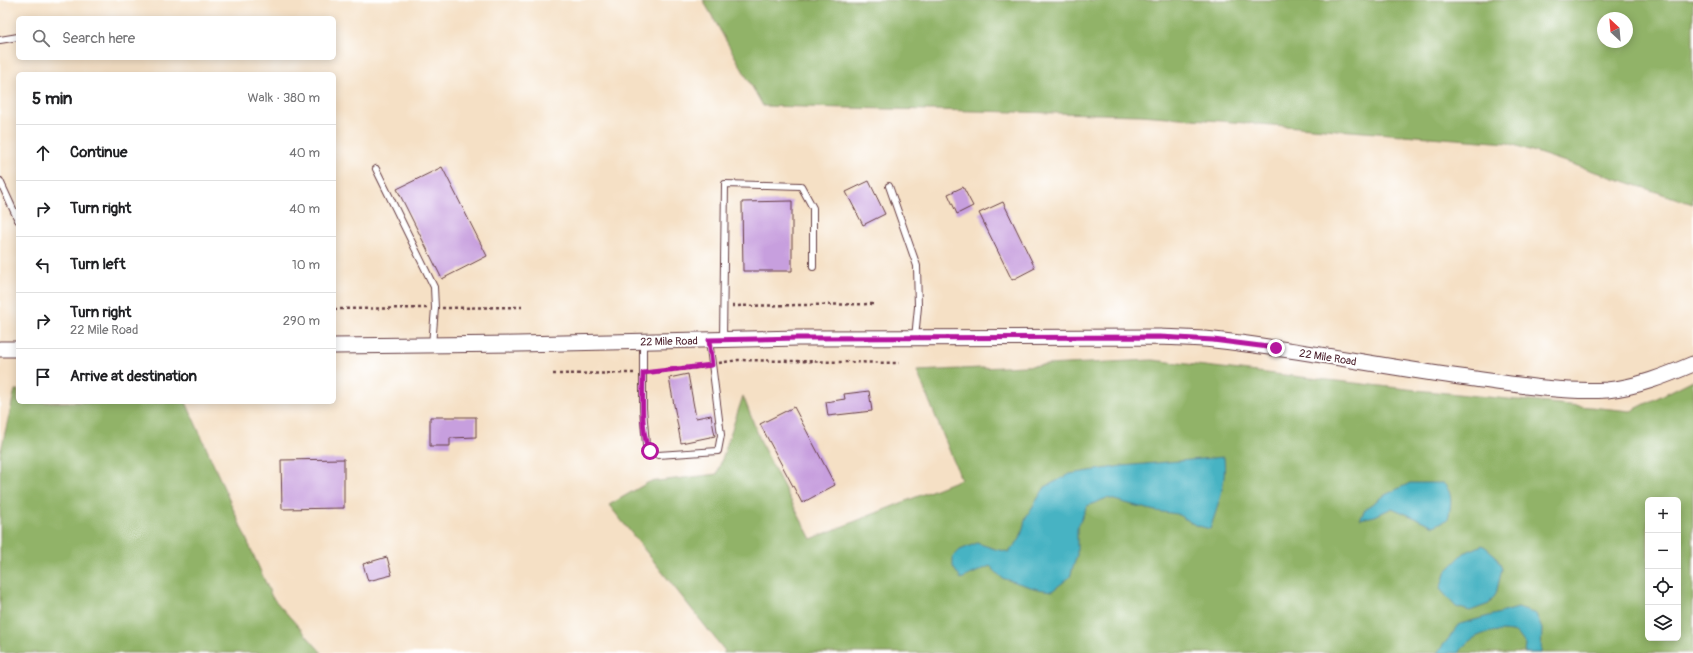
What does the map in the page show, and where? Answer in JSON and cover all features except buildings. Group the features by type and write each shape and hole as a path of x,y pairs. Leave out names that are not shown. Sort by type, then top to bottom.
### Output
{"street":[{"name":"22 Mile Road","path":"336,346 716,340 1160,337 1213,340 1444,375 1521,385 1580,390 1607,390 1629,386 1662,377 1693,364"},
{"path":"0,349 16,349"}],"lane":[{"path":"0,40 16,37"},
{"path":"376,169 434,287 435,308 432,345"},
{"path":"0,181 16,216"},
{"path":"643,342 643,408 646,445 650,451 658,455 718,451 721,435 712,365 724,306 725,184 801,186 812,208 813,267"},
{"path":"889,186 918,266 918,307 915,338"}],"path":[{"path":"724,306 875,304"},
{"path":"553,374 643,373 712,365 738,360 899,363"}],"green space":[{"path":"703,0 1693,0 1693,204 1508,143 1141,115 763,106"},
{"path":"1152,360 1416,390 1631,411 1693,380 1693,653 723,653 725,651 609,505 649,482 717,474 743,396 763,447 811,539 961,479 917,371"},
{"path":"15,390 16,404 187,404 272,597 322,653 0,653 0,454"}],"water":[{"path":"1224,457 1225,466 1223,485 1219,503 1210,529 1195,525 1177,514 1155,511 1107,498 1087,506 1077,529 1077,555 1070,577 1052,591 1037,589 1002,578 990,566 961,579 953,567 953,557 960,550 977,543 1009,552 1020,539 1026,517 1045,487 1070,474 1122,466"},
{"path":"1410,483 1443,483 1449,491 1451,500 1448,519 1434,526 1392,508 1375,516 1360,519 1366,508 1385,495"},
{"path":"1483,545 1496,556 1502,569 1496,594 1489,604 1470,611 1456,607 1440,589 1446,571 1464,553"},
{"path":"1518,608 1536,614 1542,629 1541,653 1525,653 1526,645 1517,633 1497,631 1472,639 1459,653 1437,653 1460,624"}],"route":[{"path":"650,451 646,445 643,408 643,373 712,365 709,340 798,338 1160,337 1213,340 1276,348"}]}
